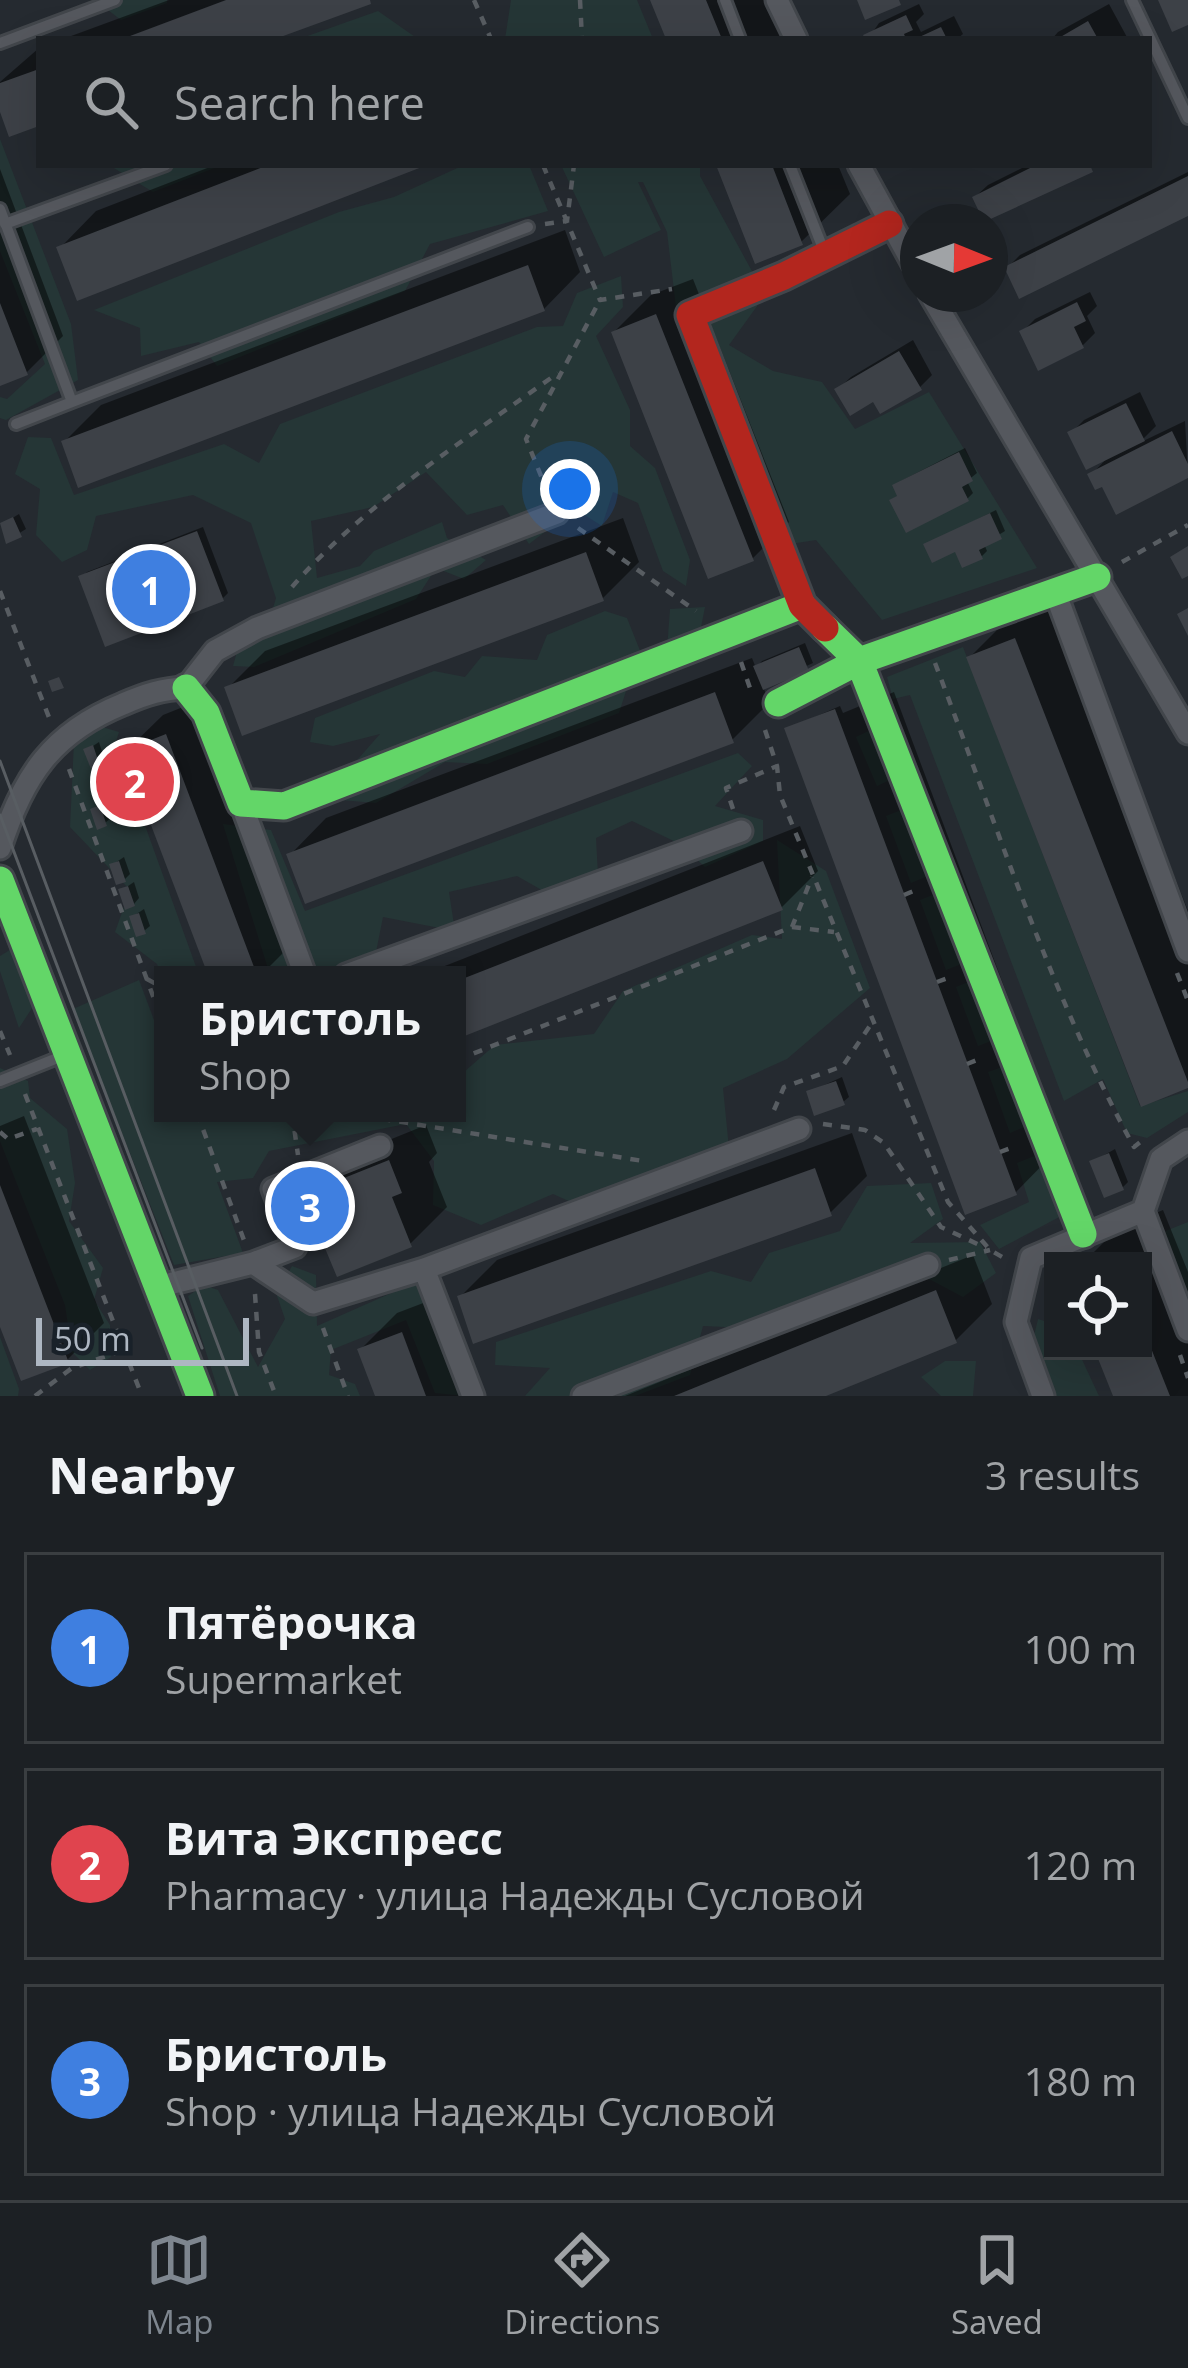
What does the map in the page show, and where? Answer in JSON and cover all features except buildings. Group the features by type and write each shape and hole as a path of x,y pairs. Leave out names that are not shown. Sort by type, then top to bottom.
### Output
{"street":[{"path":"777,0 795,36"},
{"path":"861,168 900,243"},
{"path":"889,224 690,315 802,605 859,661 1083,1234"},
{"path":"941,312 1096,577 1179,699 1188,733"},
{"path":"187,688 215,651 256,628 557,513"},
{"path":"778,703 859,661 1096,577"},
{"path":"1054,592 1188,951"},
{"path":"241,802 284,806 802,605"},
{"path":"0,848 16,802 58,741 86,719 160,689 187,688"},
{"path":"187,688 206,713 302,966"},
{"path":"371,966 741,831"},
{"path":"0,880 200,1396"},
{"path":"253,1263 313,1304 424,1269 800,1129"},
{"path":"1188,1141 1161,1159 1143,1211 1188,1330"},
{"path":"157,1286 253,1263 295,1247 273,1190 380,1146"},
{"path":"1043,1396 1016,1322 1031,1258 1143,1211"},
{"path":"583,1396 928,1265"},
{"path":"424,1269 473,1396"}],"lane":[{"path":"0,43 115,0"},
{"path":"725,0 739,36"},
{"path":"1132,0 1149,36"},
{"path":"1152,42 1188,118"},
{"path":"5,224 158,168"},
{"path":"791,168 826,255"},
{"path":"0,209 72,402"},
{"path":"16,424 528,227"},
{"path":"0,1081 68,1054"}],"path":[{"path":"474,0 490,36"},
{"path":"580,0 582,36"},
{"path":"544,168 600,300"},
{"path":"567,221 574,168"},
{"path":"600,300 677,288 690,315"},
{"path":"600,300 526,439 557,513 731,635"},
{"path":"256,628 314,561 446,453 563,369"},
{"path":"1096,577 1188,525"},
{"path":"0,591 154,998"},
{"path":"931,651 1100,1085 1134,1147 1152,1135"},
{"path":"726,788 777,766 780,795 948,1202 990,1250"},
{"path":"792,927 813,876"},
{"path":"466,1056 792,927 835,932"},
{"path":"147,979 154,983"},
{"path":"760,1143 784,1087 843,1066 872,1023"},
{"path":"0,1030 142,1396"},
{"path":"199,1122 253,1263 259,1352 276,1396"},
{"path":"293,1122 302,1178"},
{"path":"401,1122 645,1162"},
{"path":"800,1129 823,1124 865,1130 884,1143 941,1227 1028,1271"},
{"path":"0,1132 8,1139 38,1128"},
{"path":"928,1265 990,1250"},
{"path":"313,1304 348,1396"},
{"path":"35,1396 72,1368 124,1350"}],"shaded area":[{"path":"95,0 167,0 167,3 121,20"},
{"path":"511,0 637,0 652,36 505,36"},
{"path":"378,11 414,36 307,36"},
{"path":"0,139 71,324 78,380 6,420 0,418 0,397 7,399 45,364 0,251"},
{"path":"114,168 214,168 153,192"},
{"path":"457,168 530,168 548,211 430,244 405,291 217,366 199,342 141,356 140,328 94,310 339,212 394,197"},
{"path":"562,168 700,168 700,176 765,295 729,345 773,371 822,382 855,429 929,392 1037,568 882,620 816,540 765,548 717,351 679,332 667,232 643,182 638,182 661,230 604,257"},
{"path":"621,276 623,307 596,336 630,410 630,446 655,468 690,560 686,586 663,571 638,503 613,492 602,526 575,509 529,544 503,505 467,515 426,472 373,507 311,521 317,578 360,566 374,551 442,522 447,538 486,560 464,579 436,568 416,599 254,667 233,666 238,648 265,635 276,598 251,523 193,495 96,516 87,550 62,562 36,535 40,489 15,474 28,437 51,438 74,495 224,444 259,463 280,424 537,327 563,326 577,293"},
{"path":"705,607 694,663 627,688 619,713 487,764 445,762 376,803 316,798 380,734 333,746 310,742 315,718 434,671 465,677 482,656 537,660 547,635 605,611 627,618 641,653 667,650 670,609"},
{"path":"963,647 1140,1106 1188,1091 1188,1112 1147,1138 1127,1133 1103,1079 1064,1101 910,695 893,699 887,677"},
{"path":"99,726 119,732 105,777 134,795 196,966 158,966 115,932 130,890 70,827 74,742"},
{"path":"875,728 894,778 877,786 856,737"},
{"path":"738,753 752,766 715,806 763,820 763,841 705,867 680,844 632,821 596,838 598,875 547,893 517,876 449,892 455,931 383,917 376,952 388,966 267,966 223,824 271,830 305,911"},
{"path":"909,807 935,873 911,883 886,816"},
{"path":"777,840 826,871 870,988 787,1059 723,1088 731,1168 591,1211 553,1194 481,1225 433,1205 434,1161 406,1124 269,1151 253,1178 217,1182 243,1253 174,1265 73,1009 139,980 154,1020 154,1122 466,1122 466,1070 495,1045 594,1034 623,991 752,935 782,939"},
{"path":"943,891 969,961 946,970 920,900"},
{"path":"13,948 36,1002 19,1028 0,971 0,956"},
{"path":"976,979 999,1038 978,1046 956,987"},
{"path":"1008,1065 1031,1124 1010,1133 988,1072"},
{"path":"0,1068 28,1081 30,1098 67,1129 75,1183 69,1221 103,1268 94,1300 110,1325 111,1357 90,1370 72,1352 65,1305 0,1141"},
{"path":"1042,1153 1063,1215 999,1249 980,1225 1029,1202 1017,1163"},
{"path":"931,1183 943,1219 910,1243 980,1242 996,1273 963,1297 901,1264 885,1292 791,1330 703,1326 690,1375 635,1396 525,1396 550,1368 495,1365 496,1342 711,1271 751,1282 769,1253 840,1231 867,1186"},
{"path":"1188,1222 1188,1298 1163,1232"},
{"path":"292,1266 316,1275 317,1326 414,1283 449,1308 466,1396 435,1393 406,1320 331,1350 329,1375 355,1384 360,1396 220,1396 188,1296 204,1285 218,1290 258,1367 285,1319 276,1293"},
{"path":"1038,1319 1044,1321 1044,1360 1082,1360 1099,1396 1056,1396 1031,1348"},
{"path":"0,1337 19,1389 18,1396 0,1396"},
{"path":"945,1361 976,1361 973,1396 941,1396 921,1377"}],"tram line":[{"path":"0,761 237,1396"},
{"path":"0,815 202,1348"}],"traffic: fast":[{"path":"825,628 859,661 1097,577"},
{"path":"186,688 206,713 241,803 284,806 802,605"},
{"path":"778,703 859,661 1083,1234"},
{"path":"0,880 200,1396"}],"traffic: jam":[{"path":"825,628 802,605 690,315 784,276 889,224"}],"place":[{"name":"Пятёрочка","path":"151,589"},
{"name":"Вита Экспресс","path":"135,782"},
{"name":"Бристоль","path":"310,1206"}]}
